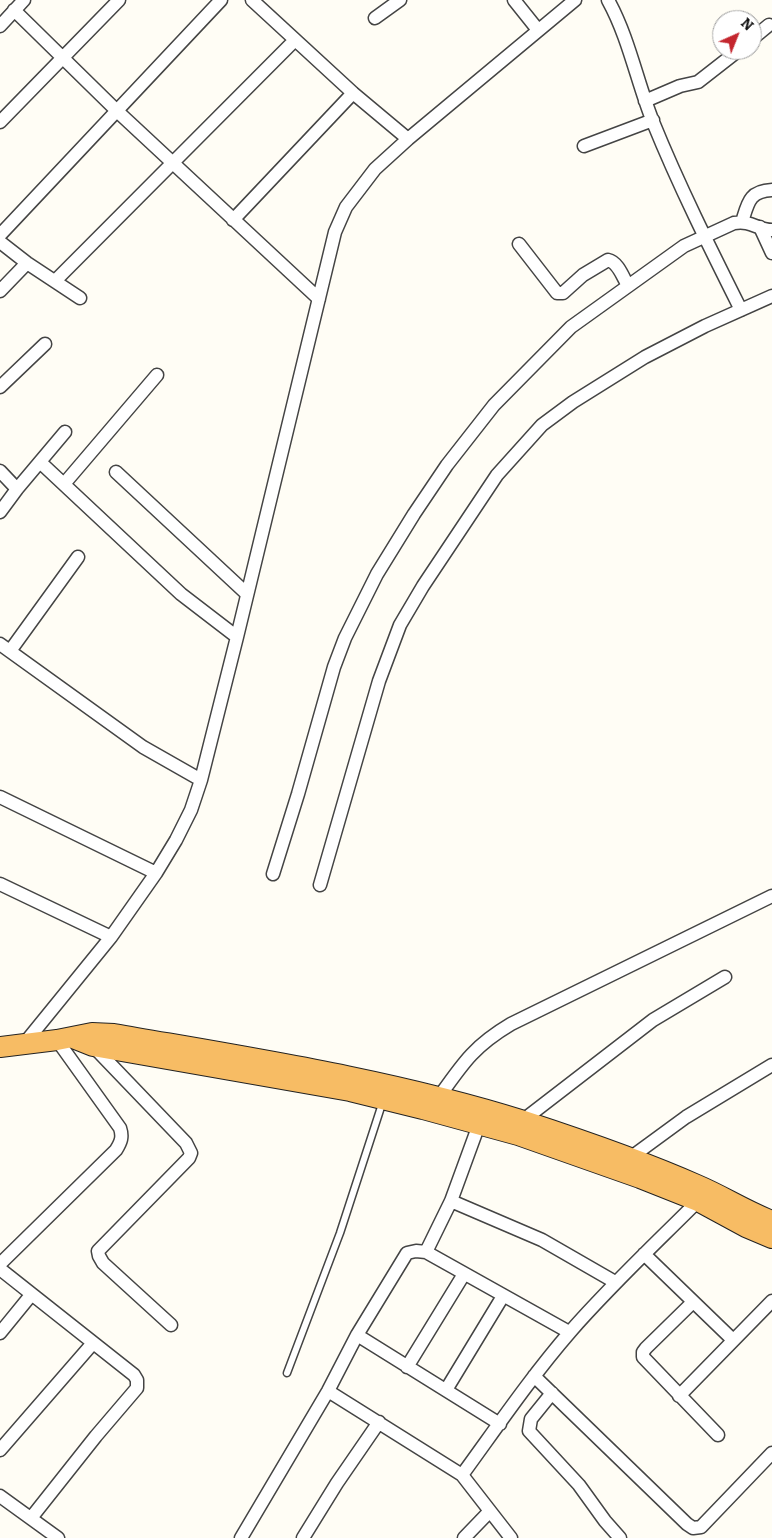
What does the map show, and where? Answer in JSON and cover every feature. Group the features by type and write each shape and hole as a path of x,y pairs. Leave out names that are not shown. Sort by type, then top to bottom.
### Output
{"highway":[{"path":"0,1047 64,1039 92,1033 114,1034 353,1076 439,1097 518,1136 576,1155 698,1201 746,1227 772,1238"},
{"path":"64,1039 93,1046 350,1091 481,1117 522,1121 630,1158 698,1185 752,1213 772,1221"}],"street":[{"path":"0,26 24,0"},
{"path":"0,122 119,0"},
{"path":"0,235 221,0"},
{"path":"252,0 353,93 408,139"},
{"path":"375,18 400,0"},
{"path":"514,0 538,30"},
{"path":"24,1044 111,936 156,873 191,810 201,780 237,636 335,232 346,207 375,169 408,139 575,0"},
{"path":"608,0 621,29 652,120 704,236 741,310"},
{"path":"14,10 117,111 319,299"},
{"path":"762,31 770,25"},
{"path":"55,281 294,40"},
{"path":"645,101 680,86 698,82 726,60"},
{"path":"233,220 353,93"},
{"path":"584,146 652,120"},
{"path":"742,222 754,195 759,191 772,190"},
{"path":"272,874 298,794 334,667 345,638 377,574 414,514 447,465 494,405 571,328 684,246 734,223 742,222 766,229 772,253"},
{"path":"0,242 27,263 80,298"},
{"path":"519,244 557,294 563,293 583,275 608,260 616,264 628,286"},
{"path":"0,291 27,263"},
{"path":"320,885 379,681 400,624 497,475 542,425 565,407 646,357 772,296"},
{"path":"0,387 45,344"},
{"path":"64,484 157,375"},
{"path":"0,512 65,432"},
{"path":"40,462 181,594 237,636"},
{"path":"0,471 17,489"},
{"path":"116,472 247,594"},
{"path":"78,557 5,647 142,747 201,780"},
{"path":"0,797 156,873"},
{"path":"0,884 111,936"},
{"path":"439,1097 470,1055 498,1031 772,896"},
{"path":"522,1121 646,1025 725,977"},
{"path":"0,1264 116,1150 121,1142 122,1134 120,1128 64,1039"},
{"path":"93,1046 186,1142 191,1152 189,1158 98,1250 103,1262 171,1325"},
{"path":"630,1158 686,1117 772,1065"},
{"path":"426,1252 452,1201 481,1117"},
{"path":"452,1201 542,1240 615,1282"},
{"path":"462,1475 534,1376 569,1332 615,1282 698,1201"},
{"path":"241,1538 328,1390 357,1335 407,1253 416,1250 426,1252 569,1332"},
{"path":"644,1254 733,1340"},
{"path":"0,1269 138,1380 137,1388 31,1518"},
{"path":"408,1367 464,1274"},
{"path":"0,1333 32,1295"},
{"path":"446,1390 503,1296"},
{"path":"679,1396 772,1301"},
{"path":"694,1302 643,1352 643,1357 718,1435"},
{"path":"357,1335 500,1424"},
{"path":"0,1450 93,1343"},
{"path":"534,1376 693,1528 701,1527 772,1453"},
{"path":"328,1390 462,1475 511,1538"},
{"path":"552,1394 531,1419 529,1430 579,1485 620,1538"},
{"path":"303,1538 337,1483 379,1422"},
{"path":"0,1496 58,1538"},
{"path":"464,1538 490,1511"}],"lane":[{"path":"287,1372 340,1233 384,1099"}]}
